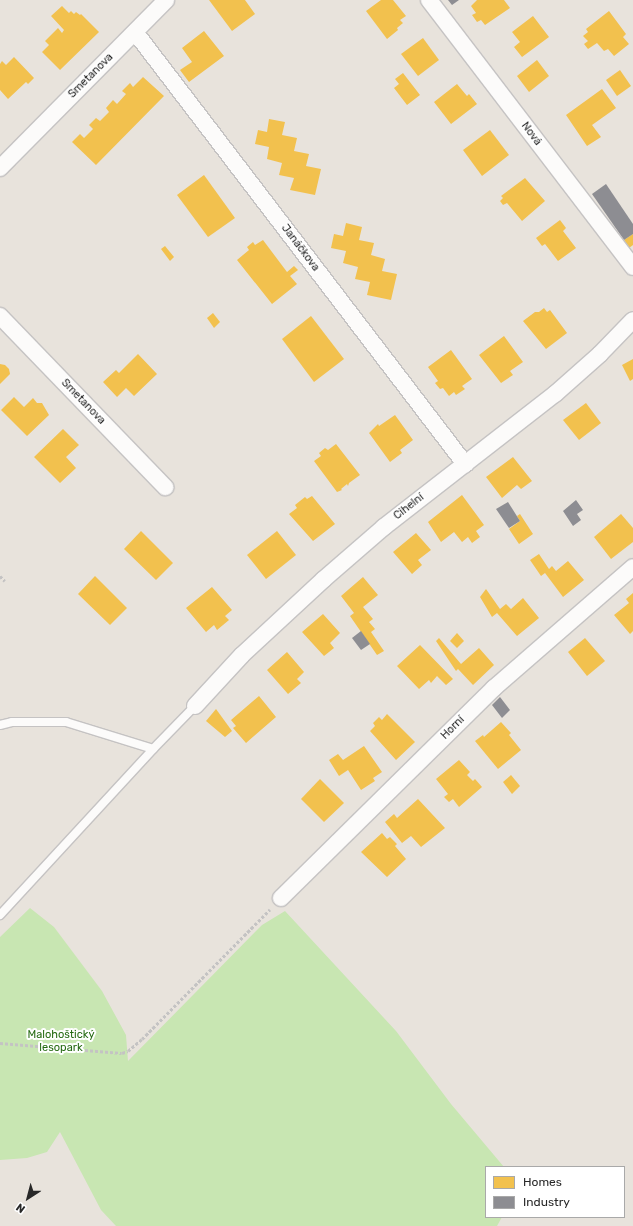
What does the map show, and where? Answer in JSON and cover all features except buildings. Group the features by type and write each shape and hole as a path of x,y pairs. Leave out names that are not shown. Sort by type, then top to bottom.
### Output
{"street":[{"name":"Smetanova","path":"0,168 166,0"},
{"name":"Nová","path":"429,0 633,267"},
{"name":"Janáčkova","path":"135,32 465,464"},
{"name":"Smetanova","path":"0,316 165,487"},
{"name":"Cihelní","path":"195,706 242,655 296,604 384,527 565,385 600,354 633,320"},
{"name":"Horní","path":"281,898 494,688 633,567"}],"lane":[{"path":"0,915 153,749 195,706"},
{"path":"0,720 12,722 66,722 153,749"},
{"path":"0,725 12,722"}],"path":[{"path":"0,576 5,581"},
{"path":"0,1043 122,1053 128,1051 142,1039 258,920"}],"green space":[{"name":"Malohoštický lesopark","path":"30,908 54,927 102,991 126,1035 128,1061 262,925 285,911 396,1031 451,1104 503,1166 485,1166 485,1218 501,1218 497,1226 116,1226 101,1210 60,1132 47,1152 27,1158 0,1160 0,937"}]}
